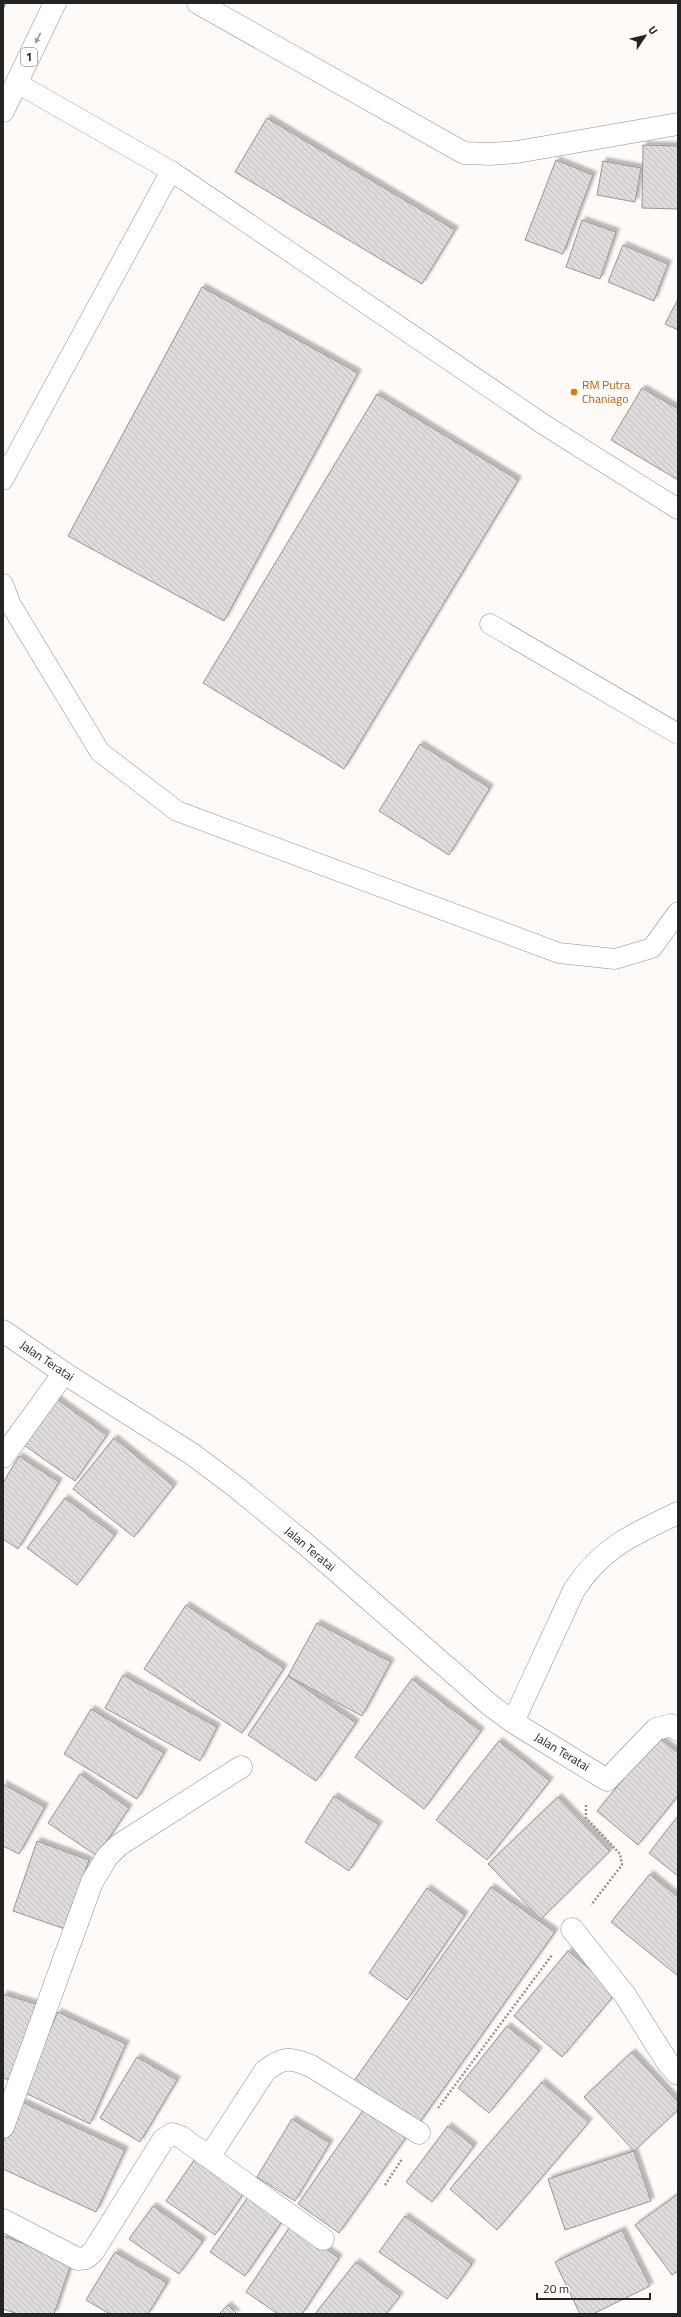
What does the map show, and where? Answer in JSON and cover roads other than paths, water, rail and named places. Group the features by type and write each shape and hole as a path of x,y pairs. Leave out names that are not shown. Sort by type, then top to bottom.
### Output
{"main road":[{"name":"1","path":"3,111 10,79 55,3"},
{"path":"198,3 464,153 490,154 517,152 678,124"},
{"name":"Jalan Teratai","path":"3,1330 64,1372 192,1454 236,1487 309,1547 490,1705 513,1722 607,1780 656,1729 671,1725 678,1730"},
{"path":"3,1457 64,1372"},
{"path":"513,1722 574,1590 583,1576 607,1551 623,1539 678,1513"},
{"path":"3,2127 92,1882 107,1857 135,1832 241,1767"},
{"path":"572,1929 625,1994 668,2063 678,2074"},
{"path":"209,2157 265,2072 278,2061 294,2058 311,2066 419,2133"},
{"path":"3,2220 78,2259 86,2258 93,2252 163,2140 172,2134 176,2135 209,2157 323,2240"}],"lane":[{"path":"10,79 170,171 537,420 678,509"},
{"path":"3,480 170,171"},
{"path":"3,584 11,605 100,752 177,811 559,953 615,959 652,948 678,912"},
{"path":"490,624 678,734"}],"tram line":[{"path":"3,9 6,3"}],"place":[{"name":"RM Putra Chaniago","path":"574,392"}]}
